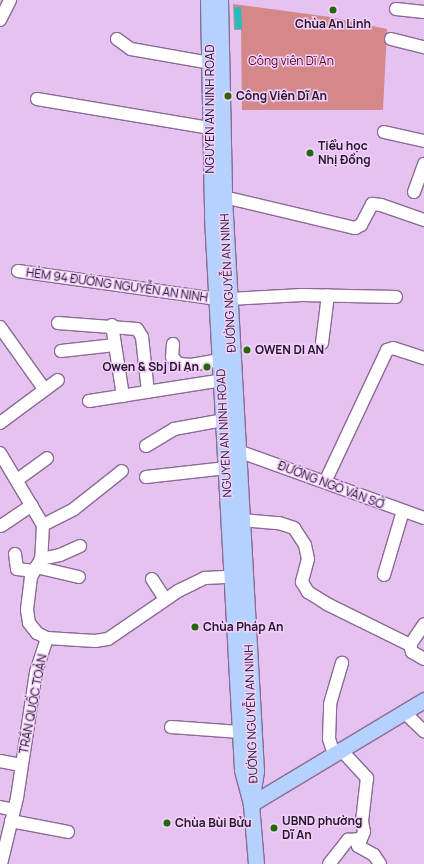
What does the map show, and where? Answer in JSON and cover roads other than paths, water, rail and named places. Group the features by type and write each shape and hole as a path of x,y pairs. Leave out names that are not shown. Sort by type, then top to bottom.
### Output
{"main road":[{"name":"NGUYEN AN NINH ROAD","path":"208,0 211,128 217,197"},
{"name":"ĐƯỜNG NGUYỄN AN NINH","path":"220,0 217,197 227,380 238,451 241,520 238,576 256,770 251,804"},
{"name":"NGUYEN AN NINH ROAD","path":"222,299 220,360 227,380 224,420 226,468 238,576 240,732 243,781 251,804 256,864"},
{"path":"251,804 424,700"}],"street":[{"path":"0,20 10,0"},
{"path":"396,9 424,12"},
{"path":"117,39 131,49 210,63"},
{"path":"391,39 424,47"},
{"path":"37,99 211,128"},
{"path":"384,132 424,141"},
{"path":"414,192 424,164"},
{"path":"217,197 355,228 361,226 372,204 381,205 424,220"},
{"name":"HẺM 94 ĐƯỜNG NGUYỄN AN NINH","path":"18,271 222,299 328,295 396,297"},
{"path":"322,343 328,295"},
{"path":"58,323 112,325 137,329 142,337 148,392"},
{"path":"112,325 122,396"},
{"path":"0,327 45,390"},
{"path":"173,344 172,357 179,364 191,365 220,360"},
{"path":"61,351 115,345"},
{"path":"325,482 387,350 393,348 424,358"},
{"path":"0,423 58,380"},
{"path":"89,401 227,380"},
{"path":"146,446 174,429 224,420"},
{"name":"ĐƯỜNG NGÔ VĂN SỞ","path":"238,451 403,512 424,518"},
{"path":"0,454 44,525 27,610 29,623 37,633 46,638"},
{"path":"17,480 48,458"},
{"path":"146,477 226,468"},
{"path":"44,525 74,509 122,471"},
{"path":"1,526 32,505"},
{"path":"384,575 403,512"},
{"path":"241,520 279,524 294,528 306,545 308,558 302,582 308,592 410,645 412,652 424,659"},
{"path":"16,554 17,569 37,565 80,546"},
{"path":"37,565 79,577"},
{"name":"TRẦN QUỐC TOẢN","path":"1,864 3,845 12,815 22,765 36,672 46,638 95,641 108,639 166,599 205,578 238,576"},
{"path":"152,579 166,599"},
{"path":"410,645 424,624"},
{"path":"342,663 330,704 329,739 338,753 366,778 362,821 364,832 358,846 374,855 380,864"},
{"path":"404,712 424,731"},
{"path":"171,727 240,732"},
{"path":"0,761 22,765"},
{"path":"0,807 12,815 68,832"},
{"path":"328,864 348,840 361,839"}],"place":[{"name":"Chùa An Linh","path":"333,10"},
{"name":"Công Viên Dĩ An","path":"228,96"},
{"name":"Tiểu học Nhị Đồng","path":"310,153"},
{"name":"OWEN DI AN","path":"247,350"},
{"name":"Owen & Sbj Di An","path":"207,367"},
{"name":"Chùa Pháp An","path":"195,627"},
{"name":"Chùa Bùi Bửu","path":"167,823"},
{"name":"UBND phường Dĩ An","path":"274,828"}],"park label":[{"name":"Công viên Dĩ An","path":"291,61"}]}
